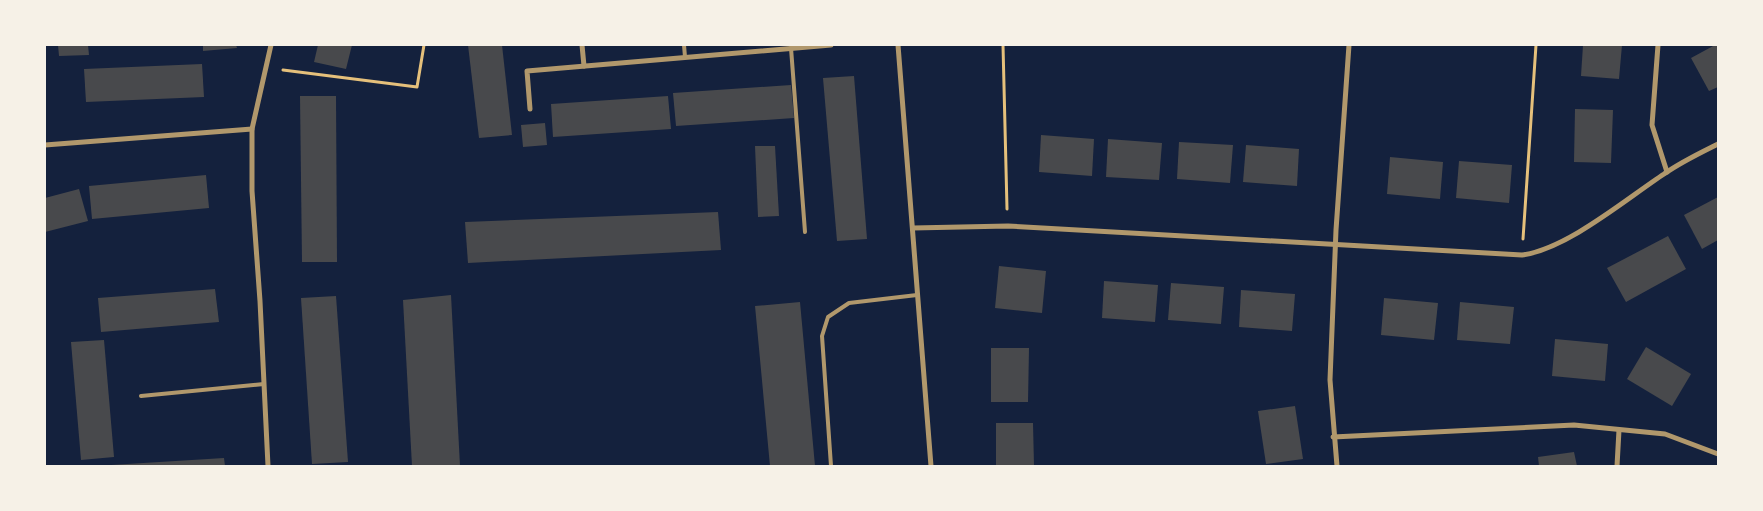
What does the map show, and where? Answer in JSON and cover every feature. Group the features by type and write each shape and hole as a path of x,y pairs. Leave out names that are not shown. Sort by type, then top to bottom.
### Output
{"street":[{"path":"268,466 252,191 252,129 271,45"},
{"path":"582,45 584,66"},
{"path":"530,109 527,71 832,45"},
{"path":"898,45 931,466"},
{"path":"1337,466 1333,437 1330,380 1335,244 1349,45"},
{"path":"1658,45 1652,125 1667,172"},
{"path":"45,145 252,129"},
{"path":"913,228 1008,226 1522,255 1532,253 1582,231 1667,172 1718,144"},
{"path":"1333,437 1574,425 1664,434 1718,454"},
{"path":"1617,466 1619,430"}],"lane":[{"path":"684,45 685,57"},
{"path":"791,48 805,232"},
{"path":"831,466 822,336 828,317 849,303 917,295"},
{"path":"141,396 264,384"}],"path":[{"path":"265,67 417,87 424,45"},
{"path":"1002,45 1008,226"},
{"path":"1522,255 1536,45"}],"building":[{"path":"58,45 88,45 89,55 59,56"},
{"path":"203,45 236,45 237,48 203,51"},
{"path":"318,45 352,45 346,69 314,62"},
{"path":"468,45 502,45 512,135 479,138"},
{"path":"1583,45 1622,45 1619,79 1581,76"},
{"path":"1718,45 1718,87 1709,91 1691,58"},
{"path":"202,64 204,97 86,102 84,69"},
{"path":"854,76 867,239 837,241 823,78"},
{"path":"791,85 794,118 676,126 673,93"},
{"path":"300,96 336,96 337,262 302,262"},
{"path":"668,96 671,129 553,137 551,104"},
{"path":"1575,109 1613,110 1611,163 1574,162"},
{"path":"545,123 547,145 523,147 521,125"},
{"path":"1041,135 1094,139 1092,176 1039,172"},
{"path":"1108,139 1162,143 1159,180 1106,177"},
{"path":"1179,142 1233,145 1230,183 1177,179"},
{"path":"1246,145 1299,149 1297,186 1243,182"},
{"path":"755,146 775,146 779,216 758,217"},
{"path":"1390,157 1443,162 1440,199 1387,194"},
{"path":"1459,161 1512,165 1509,203 1456,198"},
{"path":"206,175 209,208 92,219 89,186"},
{"path":"79,189 88,221 45,232 45,198"},
{"path":"1718,197 1718,240 1702,249 1684,215"},
{"path":"718,212 721,250 468,263 465,222"},
{"path":"1668,236 1686,269 1626,302 1607,268"},
{"path":"999,266 1046,271 1042,313 995,308"},
{"path":"1104,281 1158,285 1155,322 1102,318"},
{"path":"1171,283 1224,287 1221,324 1168,320"},
{"path":"215,289 219,322 101,332 98,298"},
{"path":"1241,290 1295,294 1292,331 1239,327"},
{"path":"451,295 460,466 412,466 403,300"},
{"path":"336,296 348,462 312,464 301,298"},
{"path":"1384,298 1438,303 1434,340 1381,335"},
{"path":"800,302 815,466 770,466 755,306"},
{"path":"1460,302 1514,307 1510,344 1457,340"},
{"path":"1555,339 1608,344 1605,381 1552,376"},
{"path":"104,340 114,457 81,460 71,342"},
{"path":"1646,347 1691,374 1672,406 1627,379"},
{"path":"991,348 1029,348 1028,402 991,402"},
{"path":"1295,406 1303,459 1266,464 1258,411"},
{"path":"996,423 1033,423 1034,466 996,466"},
{"path":"1574,452 1577,466 1539,466 1538,457"},
{"path":"224,458 225,466 111,466 111,465"}]}
